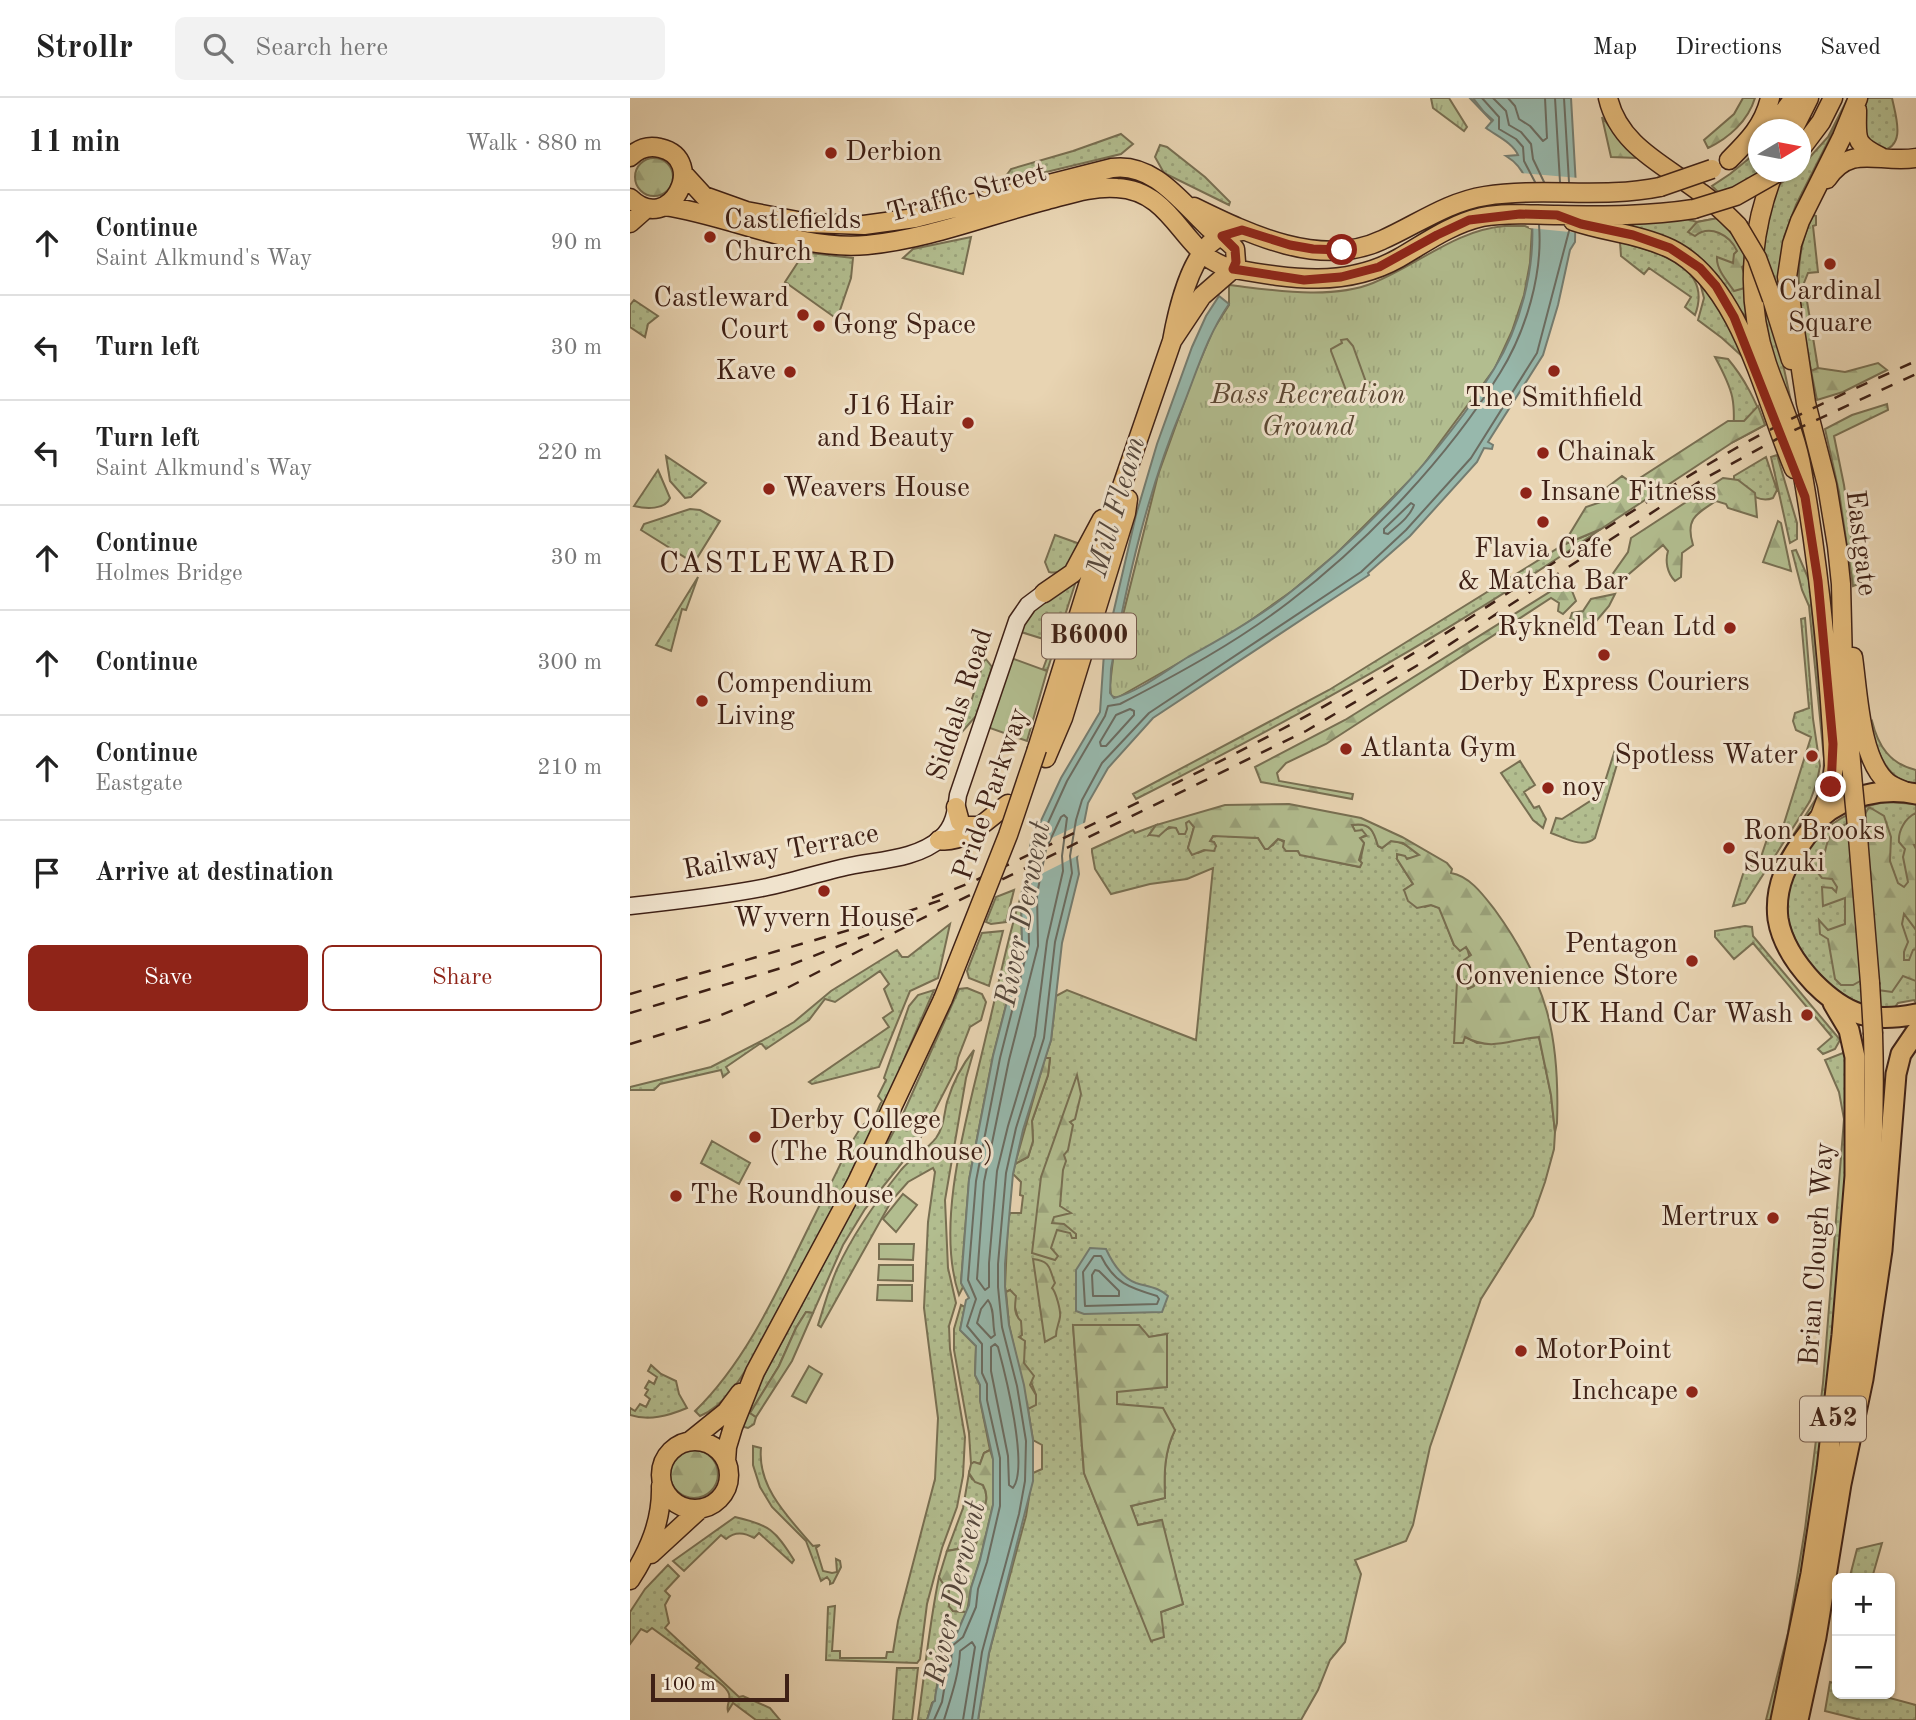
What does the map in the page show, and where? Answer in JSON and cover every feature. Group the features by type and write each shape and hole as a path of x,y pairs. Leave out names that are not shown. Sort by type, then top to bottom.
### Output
{"highway":[{"path":"1819,819 1845,803 1864,796 1912,793"},
{"name":"A52","path":"1819,819 1786,867 1779,892 1778,916 1784,941 1791,954 1833,1003"},
{"path":"1833,1003 1873,1017 1893,1018 1916,1014"},
{"name":"Brian Clough Way","path":"1781,1720 1811,1574 1827,1469 1842,1335 1854,1176 1855,1057 1849,1030 1833,1003"},
{"path":"1841,1484 1863,1379 1882,1250 1896,1074 1901,1054 1916,1032"},
{"name":"Brian Clough Way","path":"1798,1720 1825,1588 1841,1484"}],"main road":[{"path":"1608,98 1615,120 1632,143 1708,198 1738,226 1757,258 1806,403"},
{"path":"1728,160 1756,132 1770,98"},
{"path":"1778,119 1794,98"},
{"path":"1798,119 1809,98"},
{"path":"1811,136 1833,98"},
{"path":"1857,100 1856,128 1859,142 1867,151 1884,159"},
{"name":"A52","path":"1815,193 1857,100"},
{"name":"Traffic Street","path":"633,152 657,147 669,152 678,160 683,173 699,192 725,204 778,218 837,225 905,220 1118,167 1148,174 1185,202"},
{"path":"1185,202 1242,230 1275,242 1313,249 1359,248 1381,241 1443,209 1471,199 1517,193 1631,192 1668,185 1712,169 1748,148"},
{"path":"1815,193 1842,161 1859,158 1916,158"},
{"path":"630,223 680,192 683,173"},
{"path":"1227,274 1304,280 1356,274 1397,259 1469,220 1520,214 1665,214 1694,209 1737,196 1760,182"},
{"name":"A52","path":"1771,182 1764,197 1757,230 1753,292 1760,341 1796,444 1805,497"},
{"name":"Traffic Street","path":"630,198 656,207 800,240 825,244 866,245 918,236 1082,191 1116,187 1136,190 1151,197 1227,274"},
{"name":"Eastgate","path":"1815,193 1796,232 1787,277 1806,403 1827,485 1841,584 1843,665 1873,1034"},
{"path":"1172,341 1202,296 1227,274 1236,262 1235,249 1222,236 1208,228 1185,202"},
{"path":"1557,215 1581,224 1633,235 1663,245 1706,273 1720,292 1744,338 1805,497"},
{"name":"Pride Parkway","path":"726,1461 733,1427 755,1372 857,1182 943,999 1042,753 1090,579 1135,454 1172,341 1178,310 1193,270 1210,243 1242,230"},
{"path":"1185,234 1193,270"},
{"name":"B6000","path":"1044,593 1069,578 1077,568 1135,454"},
{"name":"Eastgate","path":"1805,497 1818,581 1833,744 1831,787 1819,819"},
{"path":"1841,584 1870,754 1886,782 1912,793"},
{"name":"Siddals Road","path":"939,840 950,828 958,795 1014,628 1024,610 1044,593"},
{"path":"939,840 953,842 966,836 1008,804"},
{"path":"956,807 960,822 967,826 977,826"},
{"name":"Railway Terrace","path":"630,906 698,899 771,886 909,854 939,840"},
{"name":"Brian Clough Way","path":"1841,1484 1857,1349 1872,1163 1875,1081 1873,1034"},
{"name":"Pride Parkway","path":"690,1441 726,1412 755,1372"},
{"path":"641,1564 660,1517 660,1470 665,1458 677,1446 690,1441 701,1441 713,1446 726,1461 729,1476 725,1492 715,1504 688,1509 676,1504 666,1495 661,1484"},
{"path":"630,1580 641,1564 699,1509"}],"green space":[{"path":"1431,98 1449,98 1467,127 1464,131 1433,108"},
{"path":"1743,98 1755,98 1748,114 1730,134 1708,148 1704,140 1734,114"},
{"path":"1850,98 1811,175 1811,156 1828,137"},
{"path":"1867,98 1892,98 1898,130 1888,149 1879,151 1861,132"},
{"path":"1602,117 1626,148 1638,156 1637,158 1611,157"},
{"path":"1121,134 1133,144 1121,154 1009,181 1006,176 1011,169"},
{"path":"1160,145 1167,147 1205,177 1230,202 1229,205 1164,173 1155,157"},
{"path":"654,158 667,164 673,177 667,190 654,196 641,190 635,177 641,164"},
{"path":"1748,159 1748,181 1721,195 1712,186"},
{"path":"1783,182 1808,182 1784,237 1779,274 1780,300 1760,248 1776,187"},
{"path":"1813,215 1816,216 1816,225 1813,226 1818,272 1808,273 1804,283 1818,368 1811,371 1801,312 1799,273 1805,234"},
{"path":"1718,218 1751,261 1749,320 1735,305 1717,275 1691,252 1666,240 1620,225 1620,219 1687,219 1697,222"},
{"path":"1718,218 1731,230 1746,253 1745,265 1742,267 1748,287 1734,291 1718,266 1717,257 1733,263 1737,251 1730,240 1713,231 1695,236 1688,232 1697,222"},
{"name":"Bass Recreation Ground","path":"1525,226 1532,229 1530,263 1524,295 1512,331 1495,368 1418,472 1336,554 1292,591 1237,630 1117,698 1111,696 1114,651 1158,475 1194,375 1213,330 1229,305 1229,285 1302,292 1357,288 1390,276 1453,241 1487,229"},
{"path":"971,237 963,274 903,258 913,249"},
{"path":"1620,242 1664,256 1689,273 1696,284 1699,298 1695,315 1685,307 1691,297 1649,268 1644,274 1621,256"},
{"path":"810,253 853,258 851,278 837,319 785,282 802,256"},
{"path":"1698,275 1737,338 1744,358 1698,320 1704,298"},
{"path":"1763,294 1783,364 1793,411 1766,338"},
{"path":"634,300 658,316 648,324 645,337 630,327 630,305"},
{"path":"1347,339 1353,346 1366,382 1375,386 1371,397 1360,395 1349,398 1331,351 1342,343 1341,340"},
{"path":"1715,357 1728,359 1734,367 1749,390 1765,425 1733,442 1732,397"},
{"path":"1878,363 1887,370 1843,392 1817,400 1811,371 1818,368 1845,372"},
{"path":"1887,404 1888,410 1834,436 1858,584 1853,586 1839,492 1825,429 1852,415"},
{"path":"1758,406 1765,425 1733,442 1601,529 1563,545 1586,507 1601,502 1597,495 1622,476 1632,483 1728,421 1744,421"},
{"path":"1777,455 1797,523 1797,539 1790,543 1771,457"},
{"path":"666,456 706,483 691,497 685,498 670,481"},
{"path":"1766,457 1777,490 1773,498 1762,499 1752,496 1734,482 1734,476"},
{"path":"658,470 670,498 668,502 655,508 634,506"},
{"path":"1723,478 1738,480 1755,493 1757,517 1728,508 1726,504 1716,501 1698,514 1691,523 1693,545 1682,553 1681,577 1675,581 1668,571 1668,551 1663,545 1616,585 1602,589 1628,552 1631,538"},
{"path":"690,509 700,510 720,521 694,563 641,530 644,524"},
{"path":"1778,521 1781,523 1791,571 1763,562"},
{"path":"1601,529 1488,603 1373,672 1136,799 1133,794 1329,690 1563,545"},
{"path":"1055,535 1083,545 1065,568 1049,572 1045,562"},
{"path":"1796,550 1809,580 1827,771 1817,805 1775,870 1772,869 1817,797 1823,780 1824,759 1809,606 1792,551"},
{"path":"698,577 686,610 682,609 671,651 656,645"},
{"path":"1077,578 1047,671 1043,669 1053,642 1021,632 1037,607"},
{"path":"1564,583 1570,586 1576,601 1563,614 1558,611 1559,603 1551,598 1326,744 1286,763 1277,773 1279,781 1353,794 1352,799 1261,782 1255,767 1345,720"},
{"path":"1615,594 1609,606 1592,626 1570,619 1572,613 1583,611 1591,599"},
{"path":"1805,618 1813,719 1820,766 1817,782 1810,801 1745,903 1733,906 1743,874 1750,869 1753,855 1761,857 1768,836 1776,839 1781,833 1811,737 1796,730 1793,721 1795,713 1809,708 1801,619"},
{"path":"985,658 992,667 976,716 961,733"},
{"path":"1011,658 1047,671 1027,741 987,727"},
{"path":"1872,721 1886,753 1899,763 1916,770 1916,785 1896,777 1889,770 1869,724"},
{"path":"1615,750 1621,751 1595,838 1579,843 1551,833 1556,818 1562,819 1601,794"},
{"path":"1520,761 1535,785 1524,792 1534,808 1539,806 1546,819 1543,828 1533,820 1501,773"},
{"path":"1887,802 1916,804 1916,1003 1914,1000 1898,1003 1895,1007 1861,1004 1842,994 1825,980 1800,949 1789,924 1787,905 1795,867 1818,836 1851,813"},
{"path":"1289,804 1361,818 1402,837 1447,863 1452,869 1451,873 1476,887 1495,910 1527,961 1547,1010 1556,1063 1555,1132 1551,1095 1539,1037 1484,1044 1465,1037 1463,1043 1454,1043 1457,981 1464,980 1468,989 1474,986 1475,981 1469,967 1463,964 1471,955 1466,947 1460,951 1454,945 1439,908 1431,905 1417,908 1408,901 1404,890 1413,884 1397,859 1397,854 1407,859 1419,855 1403,843 1391,841 1382,848 1378,846 1371,829 1364,825 1352,825 1355,831 1362,830 1366,835 1360,838 1364,843 1359,860 1362,863 1360,867 1300,855 1298,851 1286,851 1283,847 1284,841 1278,839 1265,849 1258,838 1213,836 1210,841 1216,846 1214,851 1204,850 1192,855 1188,848 1194,827 1189,821 1186,823 1185,834 1179,834 1176,828 1169,827 1159,836 1149,835 1156,825 1225,805"},
{"path":"1869,807 1884,816 1891,837 1890,861 1898,883 1904,887 1908,882 1903,857 1905,849 1899,838 1906,821 1916,813 1916,930 1904,914 1902,924 1908,942 1904,960 1909,960 1916,949 1916,981 1903,976 1892,992 1878,990 1864,816"},
{"path":"1189,820 1194,827 1188,848 1198,853 1216,846 1210,841 1214,835 1258,838 1265,849 1278,839 1305,854 1359,867 1364,843 1360,838 1366,836 1355,832 1352,825 1358,824 1371,829 1378,846 1382,848 1395,841 1419,855 1416,858 1397,859 1413,884 1404,890 1425,907 1431,905 1440,908 1454,945 1466,947 1470,960 1474,986 1468,989 1464,1036 1477,1043 1539,1037 1551,1095 1554,1149 1533,1216 1481,1299 1430,1447 1413,1525 1406,1541 1355,1560 1361,1574 1345,1642 1330,1660 1318,1690 1301,1720 978,1720 989,1653 1026,1516 1033,1473 1042,1469 1042,1445 1033,1440 1028,1409 1036,1404 1036,1395 1024,1363 1018,1318 1010,1290 1006,1292 1005,1287 1008,1220 1010,1213 1021,1213 1023,1196 1020,1195 1021,1182 1013,1174 1015,1164 1028,1157 1033,1141 1032,1121 1048,1075 1050,1059 1045,1058 1051,1040 1056,996 1067,990 1196,1040 1213,868 1187,879 1150,884 1111,894 1095,869 1092,852 1092,849 1133,830 1135,833 1156,825 1149,835","holes":["1073,1325 1149,1337 1167,1334 1117,1392 1117,1404 1175,1430 1166,1463 1165,1498 1131,1506 1138,1525 1161,1520 1183,1604 1161,1612 1152,1641 1084,1473"]},
{"path":"1848,823 1862,980 1853,985 1841,985 1835,979 1828,939 1820,934 1819,920 1828,930 1845,924 1845,898 1823,906 1822,887 1832,888 1836,892 1837,887 1832,879 1822,878 1817,872 1829,839"},
{"path":"1014,890 1006,922 986,922 996,897"},
{"path":"1021,896 1022,943 993,1056 969,1180 961,1282 963,1287 959,1295 952,1266 950,1234 957,1166 1006,948"},
{"path":"950,924 938,978 910,991 879,1067 812,1084 809,1082 889,1027 883,1018 893,1011 884,989 889,984 880,971 835,1002 825,999 809,1020 766,1049 761,1043 726,1067 729,1072 723,1077 721,1070 660,1084 654,1090 630,1090 630,1087 711,1067 767,1038 794,1022 831,991 897,950 902,957 908,957"},
{"path":"1752,927 1753,936 1840,1040 1835,1049 1823,1054 1818,1049 1832,1037 1753,943 1734,959 1715,937 1715,931"},
{"path":"1003,931 989,986 969,978 967,971 982,933"},
{"path":"967,988 982,994 986,1002 981,1020 970,1027 956,1069 918,1143 865,1209 843,1245 813,1313 806,1312 779,1366 750,1413 756,1417 754,1424 748,1428 740,1426 747,1407 903,1114 959,989"},
{"path":"934,990 889,1101 763,1341 761,1340 748,1366 727,1396 700,1416 695,1411 736,1362 753,1335 853,1140 863,1125 877,1112 882,1101 878,1096 886,1080 884,1078 909,1006 918,995"},
{"path":"974,1050 966,1078 945,1200 948,1268 956,1303 949,1326 950,1349 965,1437 963,1476 957,1507 942,1548 927,1604 920,1659 917,1663 826,1660 828,1607 835,1606 832,1651 840,1651 840,1658 886,1658 887,1652 893,1652 898,1621 935,1479 938,1418 924,1308 928,1222 935,1172 933,1168 908,1182 892,1200 821,1327 818,1325 834,1276 850,1243 901,1170 939,1134 955,1081"},
{"path":"1848,1051 1849,1124 1843,1250 1815,1508 1773,1720 1766,1720 1788,1633 1805,1529 1823,1383 1844,1119 1839,1092 1825,1060"},
{"path":"1045,1058 1050,1058 1048,1075 1032,1121 1033,1141 1028,1157 1015,1164"},
{"path":"1077,1075 1081,1094 1075,1119 1070,1122 1073,1125 1068,1150 1064,1155 1066,1161 1060,1206 1071,1213 1054,1217 1052,1223 1064,1224 1076,1234 1076,1238 1072,1238 1070,1233 1057,1230 1051,1248 1058,1256 1055,1260 1032,1253 1041,1177"},
{"path":"712,1141 750,1163 739,1184 701,1163"},
{"path":"903,1194 917,1205 896,1232 883,1219"},
{"path":"879,1244 914,1244 913,1260 879,1259"},
{"path":"1033,1259 1044,1262 1049,1267 1055,1283 1052,1288 1060,1310 1056,1336 1045,1342"},
{"path":"879,1265 913,1265 913,1281 878,1280"},
{"path":"878,1285 912,1285 912,1301 877,1300"},
{"path":"1010,1290 1016,1296 1016,1312 1021,1321 1022,1335 1019,1337 1025,1341 1024,1363 1034,1376 1030,1385 1036,1395 1036,1405 1028,1409 1009,1325 1006,1292"},
{"path":"961,1305 965,1307 960,1330 976,1346 975,1375 980,1385 980,1400 990,1450 984,1453 980,1464 971,1464 969,1433 954,1350 954,1329"},
{"path":"806,1312 813,1313 792,1361 756,1417 750,1413 779,1366"},
{"path":"1073,1325 1139,1325 1149,1337 1167,1334 1167,1387 1117,1392 1117,1404 1163,1408 1175,1430 1166,1463 1165,1498 1131,1506 1138,1525 1162,1520 1183,1604 1161,1612 1164,1637 1151,1641 1084,1473"},
{"path":"651,1365 661,1374 676,1381 679,1394 687,1408 658,1417 630,1415 630,1408 635,1411 640,1404 646,1407 650,1399 645,1395 648,1390 645,1388 649,1381 654,1384 657,1377 648,1371"},
{"path":"809,1366 822,1374 806,1403 792,1396"},
{"path":"753,1446 761,1448 764,1476 776,1501 813,1546 820,1545 816,1548 823,1571 837,1572 836,1559 840,1561 841,1567 833,1583 830,1584 827,1577 821,1581 806,1541 772,1507 760,1487 753,1465"},
{"path":"694,1450 711,1457 718,1474 711,1491 694,1498 677,1491 670,1474 677,1457"},
{"path":"990,1450 993,1459 993,1505 967,1612 953,1611 949,1606 949,1588 945,1587 939,1577 947,1551 958,1549 970,1522 972,1524 967,1540 976,1544 986,1496 983,1485 975,1482 969,1473 971,1464 980,1464 984,1453"},
{"path":"969,1473 972,1479 983,1485 986,1496 978,1526 977,1544 967,1540 972,1524 965,1530 958,1549 947,1551 963,1508"},
{"path":"735,1517 770,1530 794,1560 792,1563 759,1533 754,1538 740,1533 726,1539 721,1535 684,1571 673,1561"},
{"path":"1882,1543 1873,1573 1851,1573 1857,1549"},
{"path":"668,1565 679,1576 665,1591 670,1596 665,1605 669,1623 665,1628 739,1697 743,1696 770,1708 780,1720 756,1720 733,1703 728,1711 727,1690 696,1668 700,1663 652,1628 647,1632 641,1629 630,1644 630,1612 645,1589"},
{"path":"939,1577 949,1588 949,1606 953,1611 967,1612 957,1633 946,1642 945,1662 939,1669 935,1701 927,1720 918,1720 930,1631"},
{"path":"897,1668 918,1668 912,1720 893,1720"},
{"path":"1830,1682 1832,1699 1894,1699 1916,1705 1916,1720 1861,1720 1825,1711"}],"water":[{"name":"River Derwent","path":"1473,98 1571,98 1576,186 1575,242 1570,250 1543,355 1488,442 1493,445 1492,449 1484,448 1477,462 1410,536 1368,573 1369,575 1153,718 1108,768 1088,803 1077,858 1079,874 1062,943 1051,1040 1023,1130 1013,1174 1005,1264 1009,1325 1024,1385 1033,1440 1033,1481 989,1653 978,1720 927,1720 935,1701 939,1669 945,1662 943,1648 947,1640 957,1633 969,1605 993,1505 993,1459 980,1400 980,1385 975,1375 976,1346 960,1330 966,1300 969,1298 961,1283 969,1180 993,1056 1022,943 1021,896 1031,842 1061,778 1100,712 1104,653 1136,515 1157,444 1192,347 1206,316 1219,296 1229,304 1208,341 1159,470 1140,536 1111,669 1110,693 1114,698 1143,686 1248,622 1312,575 1370,521 1425,462 1450,432 1494,369 1511,335 1524,298 1531,259 1531,212 1525,177 1506,156 1518,155 1516,151 1486,128 1493,120"},
{"path":"1090,1248 1106,1249 1114,1264 1126,1277 1168,1296 1162,1312 1084,1314 1076,1311 1076,1270"}],"pier":[{"path":"1520,173 1579,178 1580,233 1529,228 1526,186"},
{"path":"1086,822 1081,854 1019,885 1026,850"}],"waterway":[{"path":"1470,98 1492,121"}],"railway":[{"path":"1172,785 1285,728 1369,681 1731,451 1799,415 1916,361"},
{"path":"630,1044 709,1020 789,987 917,921 1306,731 1418,665 1702,480 1786,434 1916,374"},
{"path":"932,898 972,882 1141,801"},
{"path":"630,994 880,921 941,900"},
{"path":"630,1013 788,966 882,929"}],"place":[{"name":"Derbion","path":"831,153"},
{"name":"Castlefields Church","path":"710,237"},
{"name":"Cardinal Square","path":"1830,264"},
{"name":"Castleward Court","path":"803,315"},
{"name":"Gong Space","path":"819,326"},
{"name":"The Smithfield","path":"1554,371"},
{"name":"Kave","path":"790,372"},
{"name":"J16 Hair and Beauty","path":"968,423"},
{"name":"Chainak","path":"1543,453"},
{"name":"Weavers House","path":"769,489"},
{"name":"Insane Fitness","path":"1526,493"},
{"name":"Flavia Cafe & Matcha Bar","path":"1543,522"},
{"name":"Rykneld Tean Ltd","path":"1730,628"},
{"name":"Derby Express Couriers","path":"1604,655"},
{"name":"Compendium Living","path":"702,701"},
{"name":"Atlanta Gym","path":"1346,749"},
{"name":"Spotless Water","path":"1812,756"},
{"name":"noy","path":"1548,788"},
{"name":"Ron Brooks Suzuki","path":"1729,848"},
{"name":"Wyvern House","path":"824,891"},
{"name":"Pentagon Convenience Store","path":"1692,961"},
{"name":"UK Hand Car Wash","path":"1807,1015"},
{"name":"Derby College (The Roundhouse)","path":"755,1137"},
{"name":"The Roundhouse","path":"676,1196"},
{"name":"Mertrux","path":"1773,1218"},
{"name":"MotorPoint","path":"1521,1351"},
{"name":"Inchcape","path":"1692,1392"}],"district":[{"name":"CASTLEWARD","path":"778,564"}],"route":[{"path":"1342,250 1290,245 1242,230 1222,236 1235,249 1236,262 1233,269 1318,280 1379,267 1469,220 1498,215 1557,215 1581,224 1633,235 1670,248 1706,273 1724,299 1744,338 1805,497 1815,554 1833,744 1831,787"}],"water label":[{"name":"Mill Fleam","path":"1117,507"}]}
